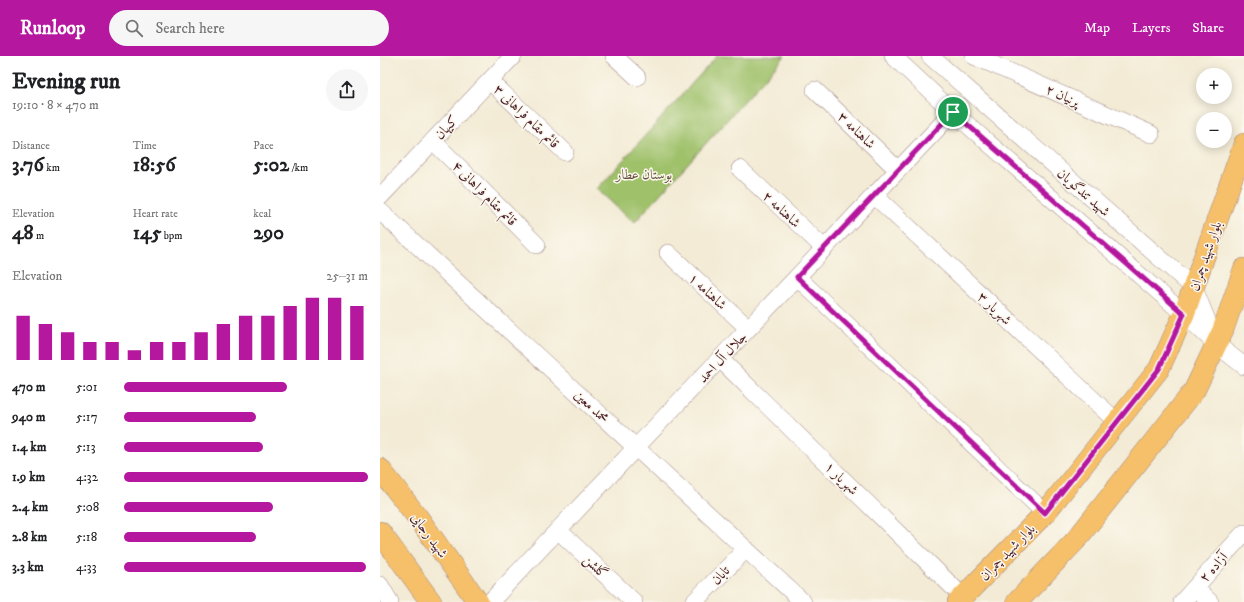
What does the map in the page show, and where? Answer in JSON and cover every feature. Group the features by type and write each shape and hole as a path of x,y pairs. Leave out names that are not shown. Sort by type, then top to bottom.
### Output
{"main road":[{"name":"بلوار شهید چمران","path":"961,600 1045,513 1159,369 1194,288 1244,144"},
{"path":"1017,602 1076,540 1194,391 1223,330 1244,269"},
{"name":"شهید رجایی","path":"380,469 419,519 478,602"},
{"path":"380,532 431,602"}],"street":[{"name":"کیهان","path":"380,197 513,56"},
{"path":"614,56 637,77"},
{"name":"شهید تندگویان","path":"893,56 953,112 1184,314 1216,344 1244,366"},
{"name":"شهید تندگویان","path":"930,56 1194,288 1216,344"},
{"name":"پرنیان ۲","path":"974,56 1151,134"},
{"name":"قائم مقام فراهانی ۳","path":"490,81 565,152"},
{"name":"شاهنامه ۳","path":"816,90 898,170"},
{"name":"جلال آل احمد","path":"490,602 953,112"},
{"name":"قائم مقام فراهانی ۴","path":"433,141 537,245"},
{"name":"شاهنامه ۲","path":"740,169 824,248"},
{"name":"شهریار ۳","path":"874,195 1117,422"},
{"name":"محمد معین","path":"380,211 803,602"},
{"name":"شاهنامه ۱","path":"668,253 748,328"},
{"path":"797,277 1045,513"},
{"name":"شهریار ۱","path":"720,358 961,600"},
{"name":"گلشن","path":"558,530 634,602"},
{"name":"آزاده ۲","path":"1182,602 1244,532"},
{"name":"تابان","path":"694,602 746,549"},
{"path":"380,585 390,602"},
{"path":"1195,588 1210,602"}],"green space":[{"name":"بوستان عطار","path":"717,56 785,56 634,223 597,189"}],"route":[{"path":"953,112 1184,314 1159,369 1045,513 797,277 953,112"}]}
